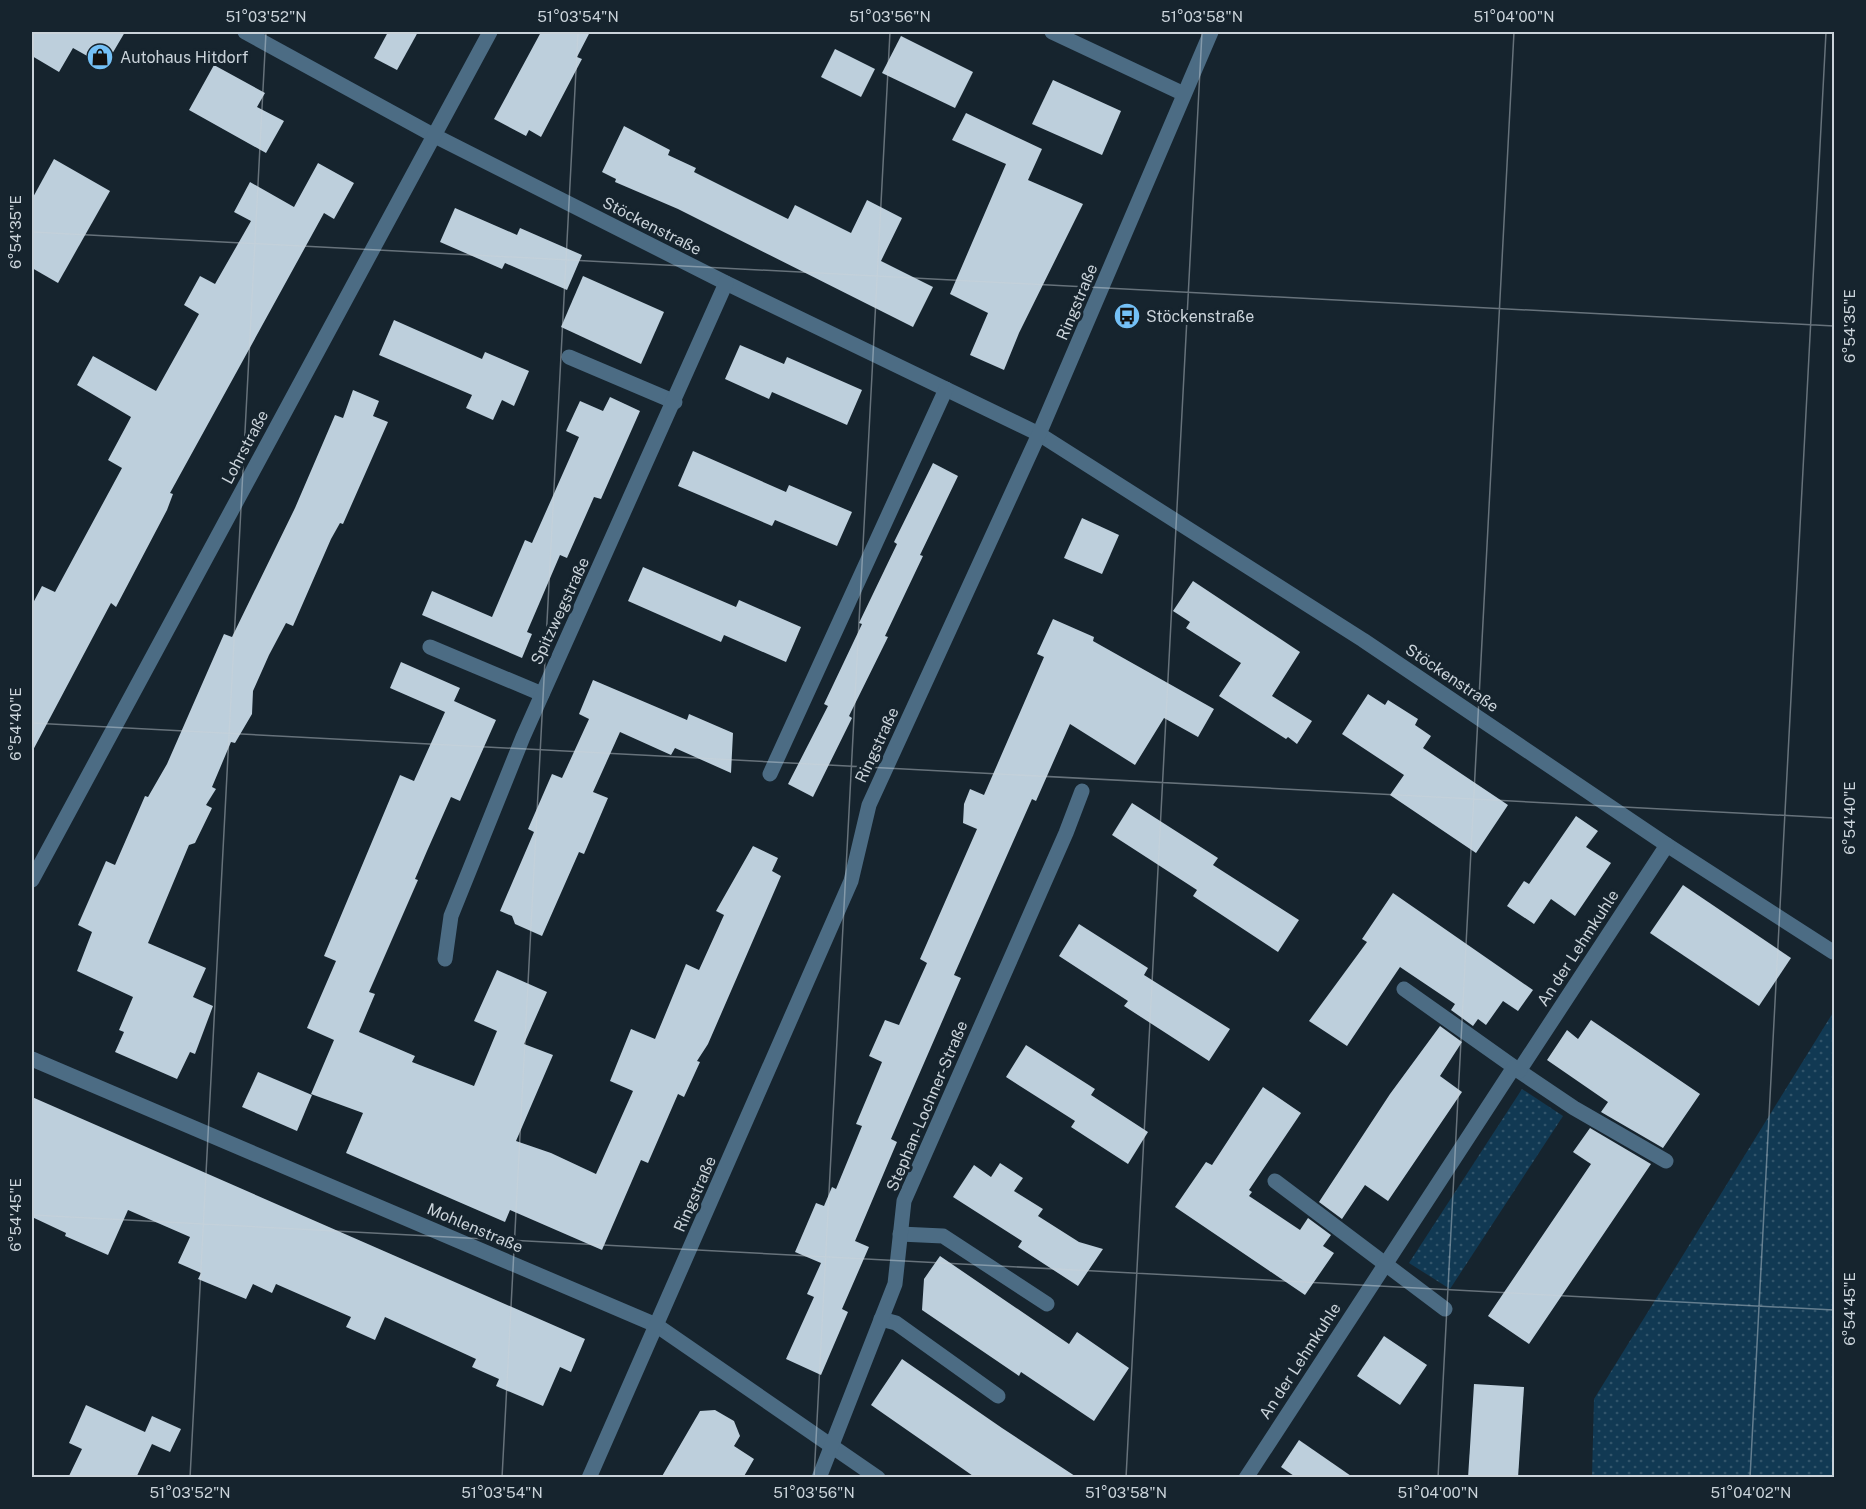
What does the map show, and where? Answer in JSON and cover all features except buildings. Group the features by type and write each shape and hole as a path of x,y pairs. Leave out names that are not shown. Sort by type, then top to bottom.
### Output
{"street":[{"name":"Stöckenstraße","path":"244,32 433,135 726,283 1039,434 1363,640 1667,845 1833,952"},
{"name":"Lohrstraße","path":"32,880 490,32"},
{"path":"1052,32 1184,94"},
{"name":"Ringstraße","path":"589,1478 851,881 869,805 1039,434 1211,32"},
{"name":"Spitzwegstraße","path":"445,959 451,916 542,694 675,402 726,283"},
{"path":"569,357 675,402"},
{"path":"770,774 946,389"},
{"path":"430,646 542,694"},
{"name":"Stephan-Lochner-Straße","path":"819,1478 895,1284 904,1201 1066,833 1082,791"},
{"name":"An der Lehmkuhle","path":"1246,1478 1667,845"},
{"path":"1404,989 1574,1108 1666,1161"},
{"name":"Mohlenstraße","path":"32,1059 656,1325 878,1478"},
{"path":"1275,1181 1444,1309"},
{"path":"900,1234 943,1236 1047,1304"},
{"path":"880,1319 896,1323 998,1396"}],"shaded area":[{"path":"1834,1011 1834,1477 1592,1477 1594,1399"},
{"path":"1522,1089 1563,1116 1450,1289 1409,1263"}],"place":[{"name":"Autohaus Hitdorf","path":"100,57"},
{"name":"Stöckenstraße","path":"1127,316"}]}
